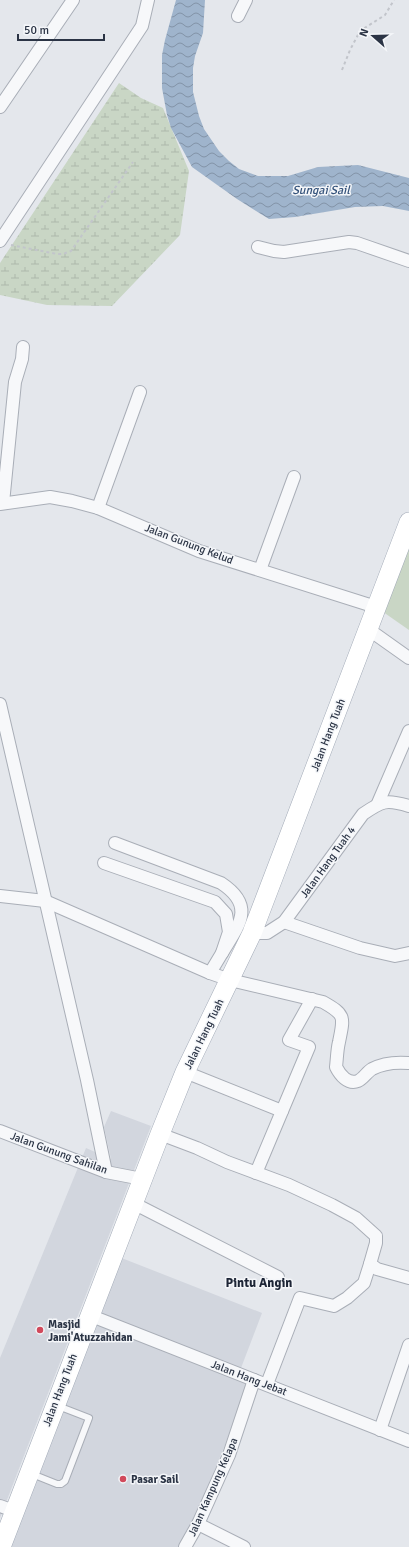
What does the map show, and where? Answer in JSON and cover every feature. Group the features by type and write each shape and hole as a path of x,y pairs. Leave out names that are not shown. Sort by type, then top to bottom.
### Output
{"main road":[{"name":"Jalan Hang Tuah","path":"1,1547 7,1509 29,1472 142,1179 186,1072 252,933 409,522"}],"street":[{"path":"0,107 73,0"},
{"path":"4,242 142,26 148,0"},
{"path":"238,16 246,0"},
{"path":"258,247 284,252 353,242 409,261"},
{"path":"1,503 15,382 22,359 23,347"},
{"path":"98,508 140,392"},
{"path":"260,570 294,477"},
{"name":"Jalan Gunung Kelud","path":"1,503 50,498 72,501 98,508 199,551 376,607"},
{"path":"368,629 409,658"},
{"path":"0,704 87,1080 106,1172"},
{"path":"378,803 409,731"},
{"path":"378,803 397,802 409,806"},
{"name":"Jalan Hang Tuah 4","path":"252,933 267,933 284,922 363,814 378,803"},
{"path":"115,843 221,883 234,892 241,906 242,918 210,973"},
{"path":"104,863 214,902 226,914 229,932 222,953"},
{"path":"0,896 45,901 210,973 230,980 323,1002 336,1009 341,1016 343,1023 338,1044 336,1067 343,1078 350,1082 358,1081 372,1069 387,1064 399,1062 409,1063"},
{"path":"284,922 360,948 395,956 409,953"},
{"path":"256,1173 308,1047 289,1040 312,999"},
{"path":"186,1072 282,1111"},
{"name":"Jalan Gunung Sahilan","path":"0,1131 106,1172 142,1179"},
{"path":"160,1134 197,1148 227,1162 289,1185 356,1218 376,1236 376,1243 371,1263 364,1283 347,1298 334,1306 300,1298 267,1384"},
{"path":"133,1203 278,1276"},
{"path":"370,1264 377,1269 409,1278"},
{"name":"Jalan Hang Jebat","path":"89,1315 409,1441"},
{"path":"380,1430 409,1345"},
{"name":"Jalan Kampung Kelapa","path":"185,1547 198,1524 229,1455 254,1380"},
{"path":"198,1524 244,1547"}],"lane":[{"path":"29,1472 57,1484 61,1484 65,1481 89,1418 55,1404"}],"path":[{"path":"342,70 360,31 385,15 394,0"},
{"path":"4,242 58,254 71,251 133,162"}],"shaded area":[{"path":"111,1111 151,1126 0,1518 0,1358 86,1148 111,1159 104,1127"},
{"path":"119,1257 262,1313 241,1368 246,1386 225,1445 197,1512 178,1547 8,1547"}],"green space":[{"path":"119,83 141,98 163,108 189,171 180,235 112,306 47,305 0,295 0,263"},
{"path":"409,526 409,630 376,607"}],"water":[{"name":"Sungai Sail","path":"176,0 205,0 203,33 195,56 193,68 193,92 204,129 219,151 229,161 239,169 258,176 288,176 318,167 358,165 409,178 409,211 383,206 355,207 295,217 269,219 237,199 192,167 171,128 162,88 162,55"}],"place":[{"name":"Masjid Jami'Atuzzahidan","path":"40,1330"},
{"name":"Pasar Sail","path":"123,1479"}],"district":[{"name":"Pintu Angin","path":"259,1283"}]}
